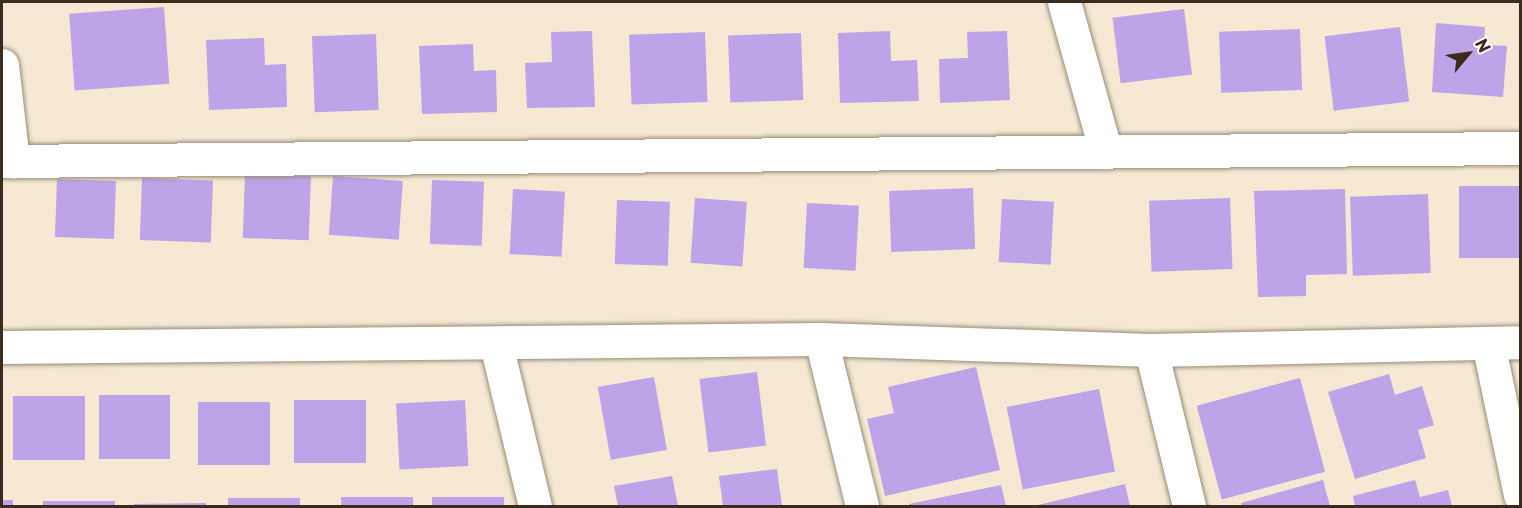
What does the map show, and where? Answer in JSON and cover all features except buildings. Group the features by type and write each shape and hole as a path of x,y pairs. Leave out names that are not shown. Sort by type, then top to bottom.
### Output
{"street":[{"path":"1064,2 1106,152"},
{"path":"2,65 8,161 1521,148"},
{"path":"821,339 862,507"},
{"path":"2,347 496,344 821,339 1151,350 1521,342"},
{"path":"1488,343 1521,495"},
{"path":"496,344 535,507"},
{"path":"1151,350 1189,507"}]}
